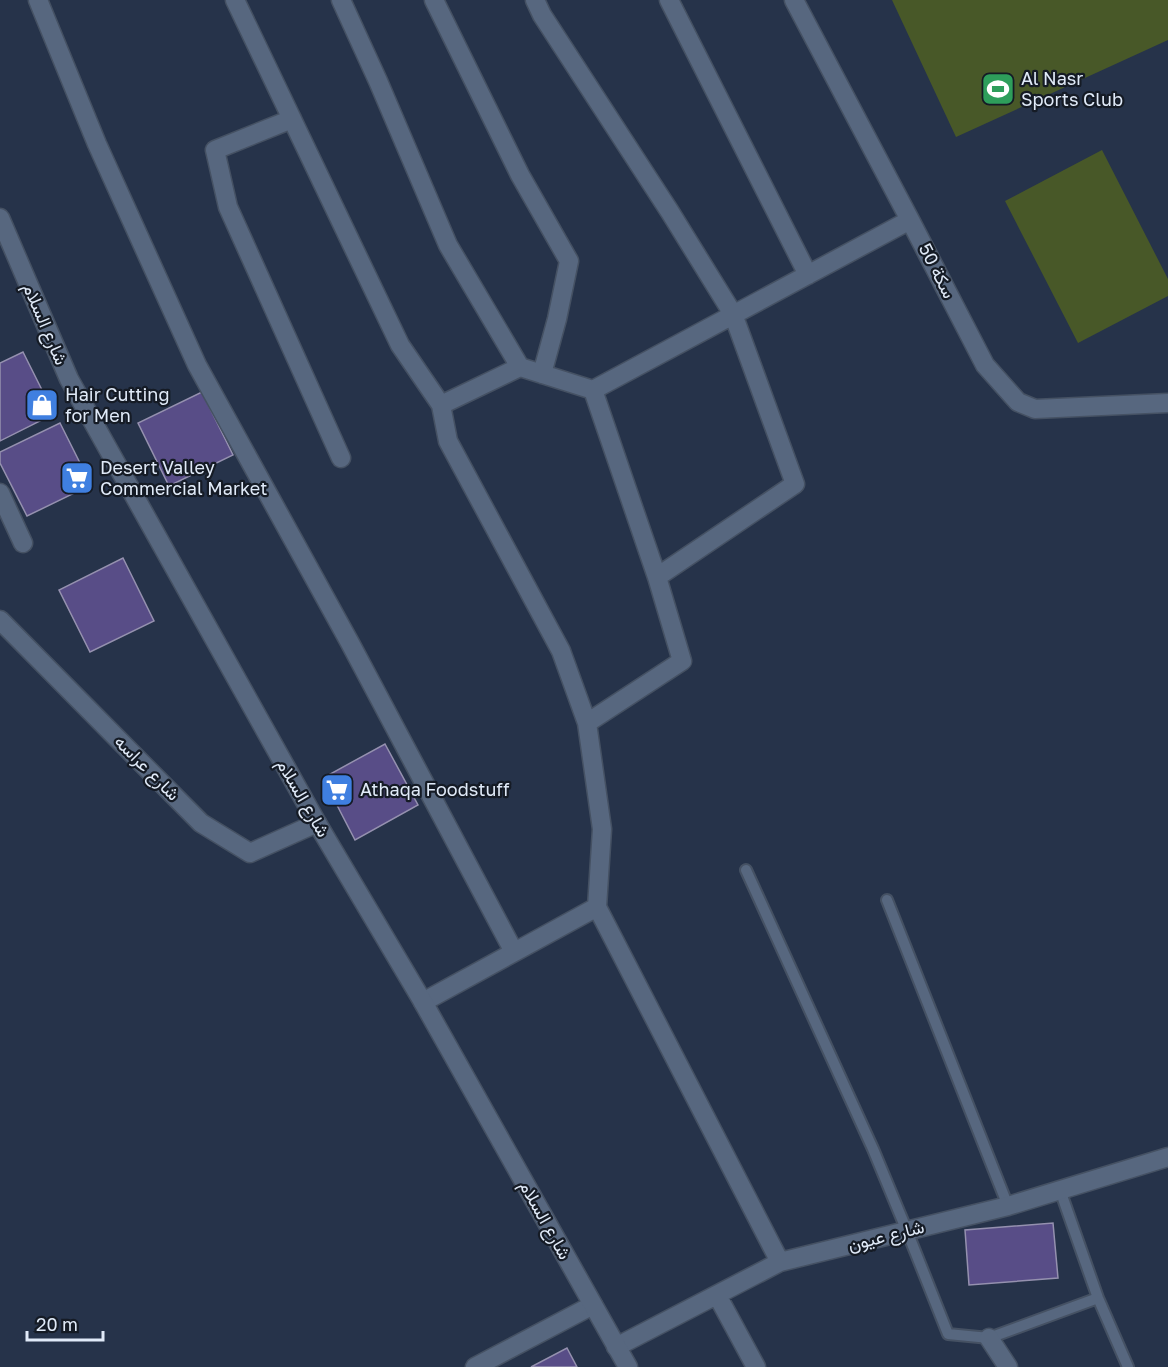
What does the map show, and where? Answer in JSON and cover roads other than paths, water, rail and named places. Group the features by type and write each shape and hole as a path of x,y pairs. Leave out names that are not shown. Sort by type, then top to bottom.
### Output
{"street":[{"path":"38,0 97,144 197,365 350,644 514,952"},
{"path":"236,0 400,345 441,405 448,441 561,651 587,723 602,830 597,907 780,1262"},
{"path":"341,0 448,245 520,368"},
{"path":"434,0 520,175 569,261 557,319 542,374"},
{"path":"535,0 542,15 670,212 733,315 795,484 657,577"},
{"path":"669,0 808,275"},
{"name":"سكة 50","path":"794,0 985,365 1018,402 1035,409 1168,403"},
{"path":"292,119 215,150 228,207 341,459"},
{"name":"شارع السلام","path":"0,218 69,379 317,823 423,1002 628,1367"},
{"path":"441,405 520,368 593,390 910,220"},
{"path":"587,723 682,661 657,577 593,390"},
{"path":"0,493 23,543"},
{"name":"شارع عراسه","path":"0,620 201,823 250,853 317,823"},
{"path":"423,1002 597,907"},
{"name":"شارع عيون","path":"616,1347 780,1262 1008,1206 1168,1157"},
{"path":"717,1295 756,1367"},
{"path":"475,1367 593,1305"},
{"path":"989,1338 1008,1367"}],"lane":[{"path":"746,870 868,1138 948,1334 989,1338 1098,1298"},
{"path":"887,900 1008,1206"},
{"path":"1060,1190 1098,1298 1128,1367"}],"place":[{"name":"Al Nasr Sports Club","path":"998,89"},
{"name":"Hair Cutting for Men","path":"42,405"},
{"name":"Desert Valley Commercial Market","path":"77,478"},
{"name":"Athaqa Foodstuff","path":"337,790"}]}
